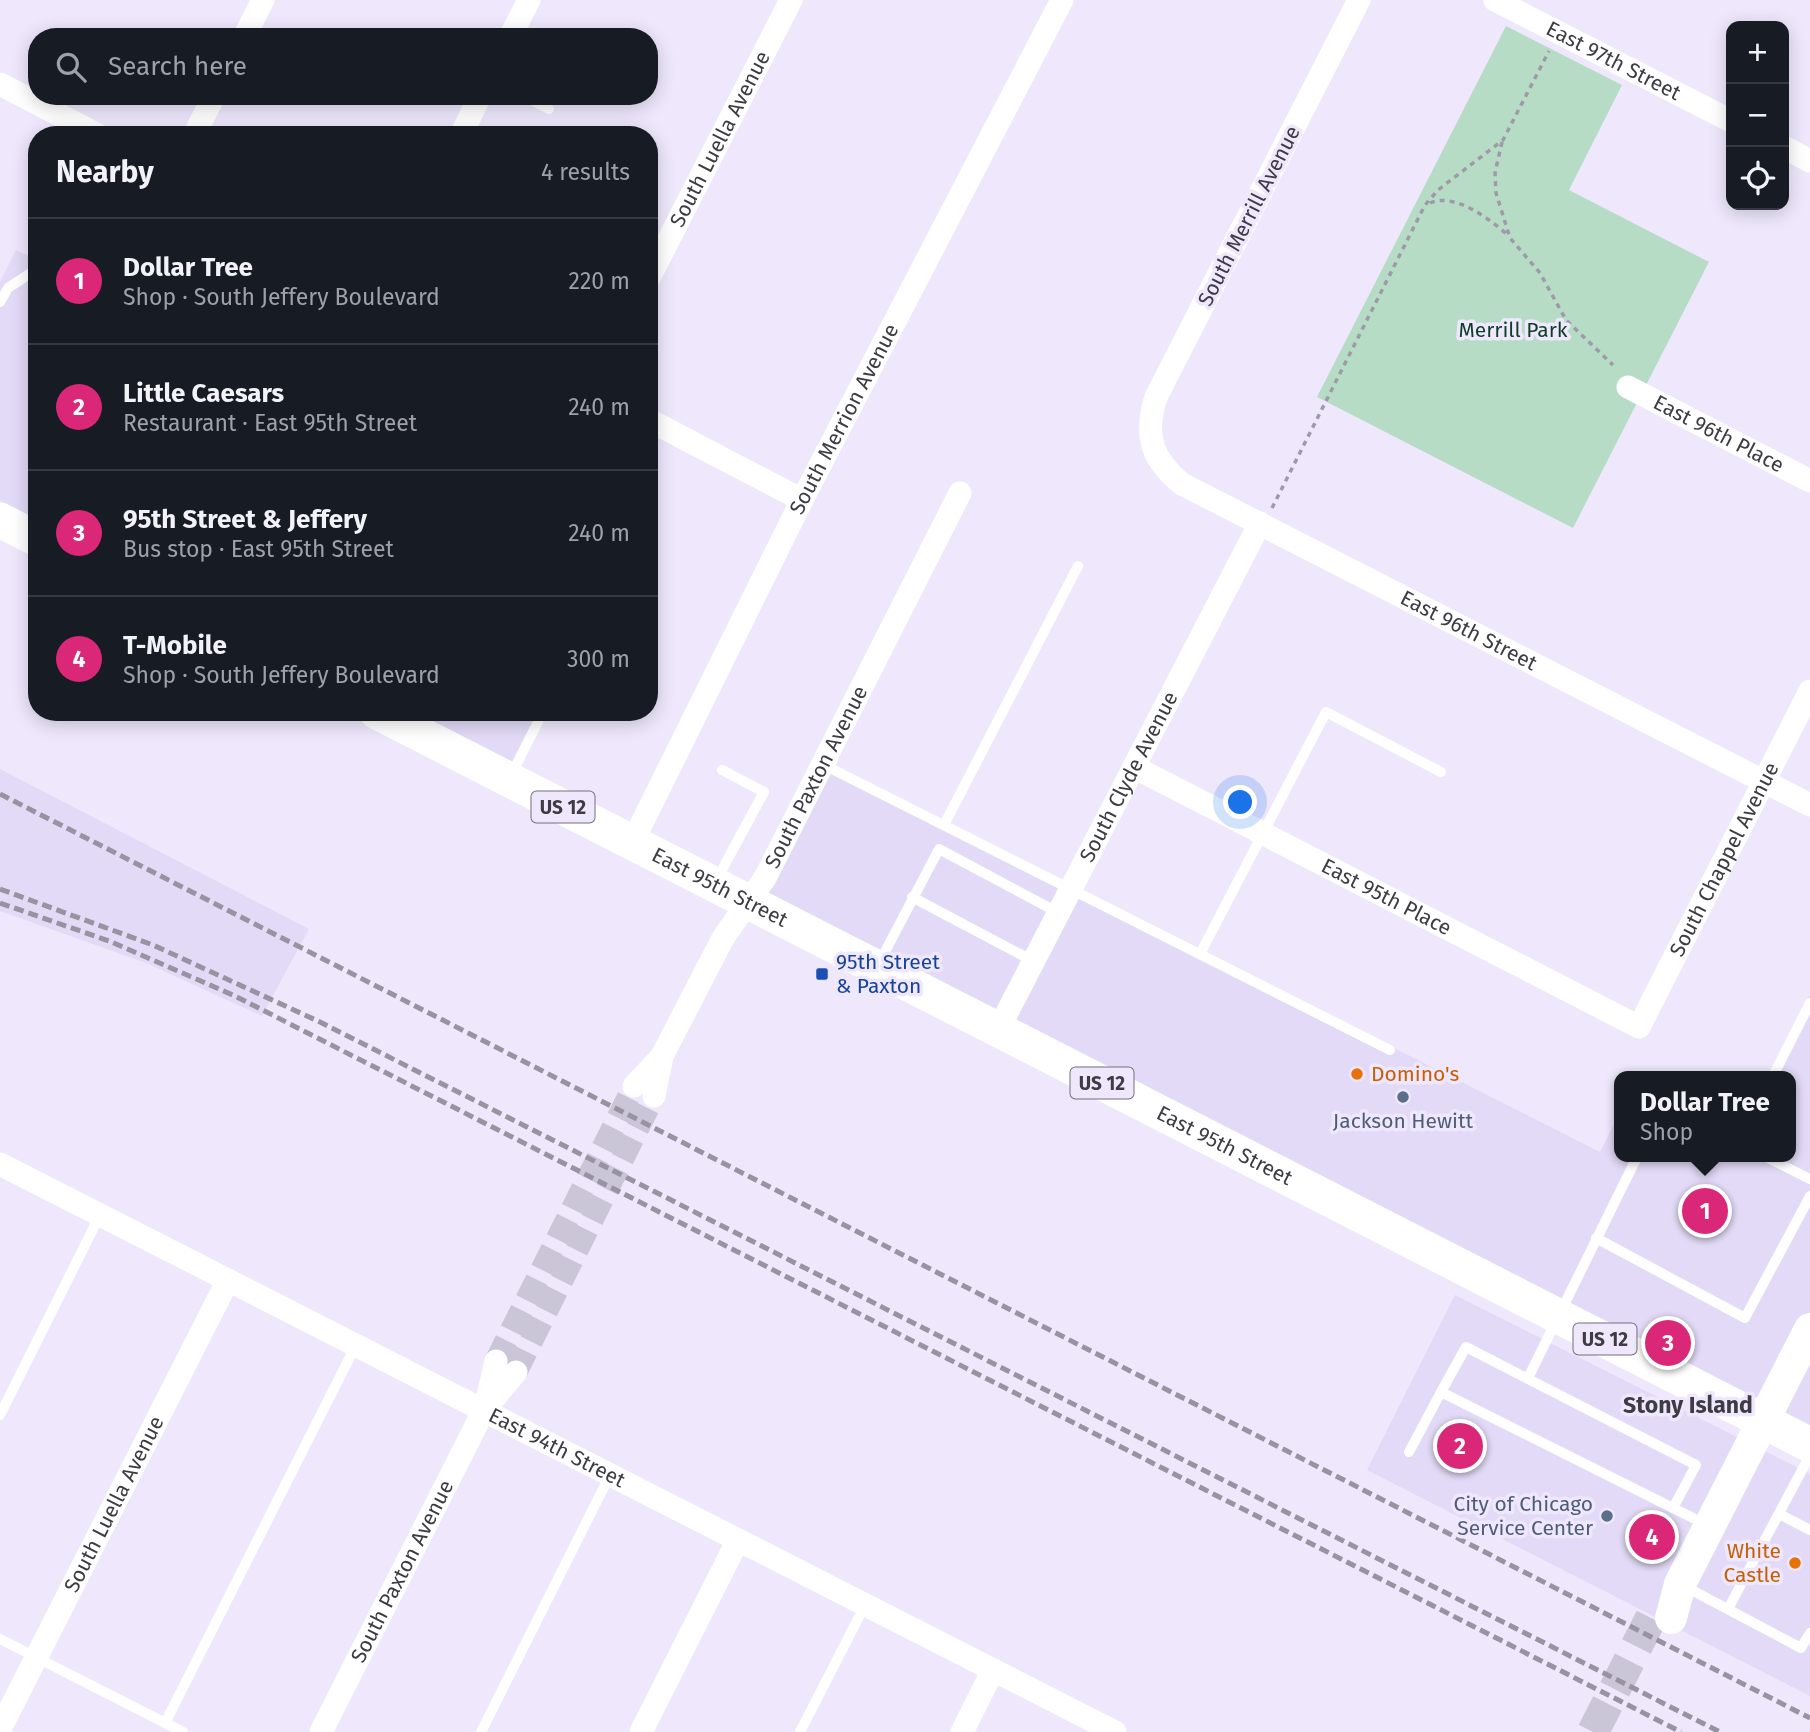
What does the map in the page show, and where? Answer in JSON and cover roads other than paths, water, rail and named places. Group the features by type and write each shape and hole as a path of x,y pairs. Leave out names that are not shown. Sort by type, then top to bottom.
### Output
{"main road":[{"path":"0,520 28,534"},
{"name":"East 95th Street","path":"395,721 1810,1445"},
{"path":"1663,1614 1810,1329"}],"street":[{"path":"249,28 263,0"},
{"path":"515,28 529,0"},
{"name":"South Luella Avenue","path":"658,260 791,0"},
{"name":"South Merrion Avenue","path":"632,843 803,500 1062,0"},
{"name":"South Merrill Avenue","path":"1149,435 1150,415 1156,397 1359,0"},
{"name":"East 97th Street","path":"1495,0 1726,118"},
{"path":"0,84 28,99"},
{"path":"40,105 81,126"},
{"path":"199,126 209,105"},
{"path":"465,126 476,105"},
{"path":"1789,150 1810,161"},
{"name":"East 96th Place","path":"1628,387 1810,481"},
{"path":"658,425 803,500"},
{"name":"East 96th Street","path":"1149,435 1165,471 1182,484 1264,519 1810,804"},
{"name":"South Paxton Avenue","path":"644,1091 723,938 765,878 960,493"},
{"name":"South Clyde Avenue","path":"998,1030 1264,519"},
{"name":"South Chappel Avenue","path":"1639,1027 1810,691"},
{"name":"East 95th Place","path":"1134,767 1639,1027"},
{"name":"East 94th Street","path":"0,1164 1115,1732"},
{"name":"South Luella Avenue","path":"0,1730 228,1280"},
{"name":"South Paxton Avenue","path":"321,1732 506,1367"},
{"path":"641,1732 738,1540"},
{"path":"962,1732 993,1670"}],"lane":[{"path":"542,105 549,109"},
{"path":"0,303 8,288 28,276"},
{"path":"944,825 1079,566"},
{"path":"1200,954 1326,712 1441,772"},
{"path":"509,779 538,721"},
{"path":"822,764 1390,1050"},
{"path":"714,884 764,792 722,770"},
{"path":"876,967 939,849 1059,913"},
{"path":"912,897 1034,962"},
{"path":"1776,1071 1810,1003"},
{"path":"1528,1378 1634,1162"},
{"path":"1776,1162 1810,1179"},
{"path":"1596,1238 1745,1318 1810,1196"},
{"path":"0,1415 100,1215"},
{"path":"165,1723 356,1345"},
{"path":"1409,1452 1466,1347 1696,1465 1673,1507"},
{"path":"1441,1392 1709,1526"},
{"path":"1728,1609 1810,1455"},
{"path":"481,1732 610,1475"},
{"path":"1779,1514 1810,1530"},
{"path":"1680,1584 1801,1648 1810,1633"},
{"path":"800,1732 865,1605"},
{"path":"0,1639 183,1732"}],"tunnel":[{"path":"496,1361 634,1086"},
{"path":"516,1372 654,1096"},
{"path":"1593,1732 1655,1610"}],"railway":[{"path":"0,794 1810,1718"},
{"path":"0,889 153,945 320,1022 1720,1732"},
{"path":"0,903 109,941 235,996 1681,1732"}],"place":[{"name":"95th Street & Paxton","path":"822,974"},
{"name":"Domino's","path":"1357,1074"},
{"name":"Jackson Hewitt","path":"1403,1097"},
{"name":"Dollar Tree","path":"1705,1211"},
{"name":"95th Street & Jeffery","path":"1668,1343"},
{"name":"Little Caesars","path":"1460,1446"},
{"name":"City of Chicago Service Center","path":"1607,1516"},
{"name":"T-Mobile","path":"1652,1537"},
{"name":"White Castle","path":"1795,1563"}],"district":[{"name":"Stony Island","path":"1688,1405"}],"park label":[{"name":"Merrill Park","path":"1513,330"}]}
